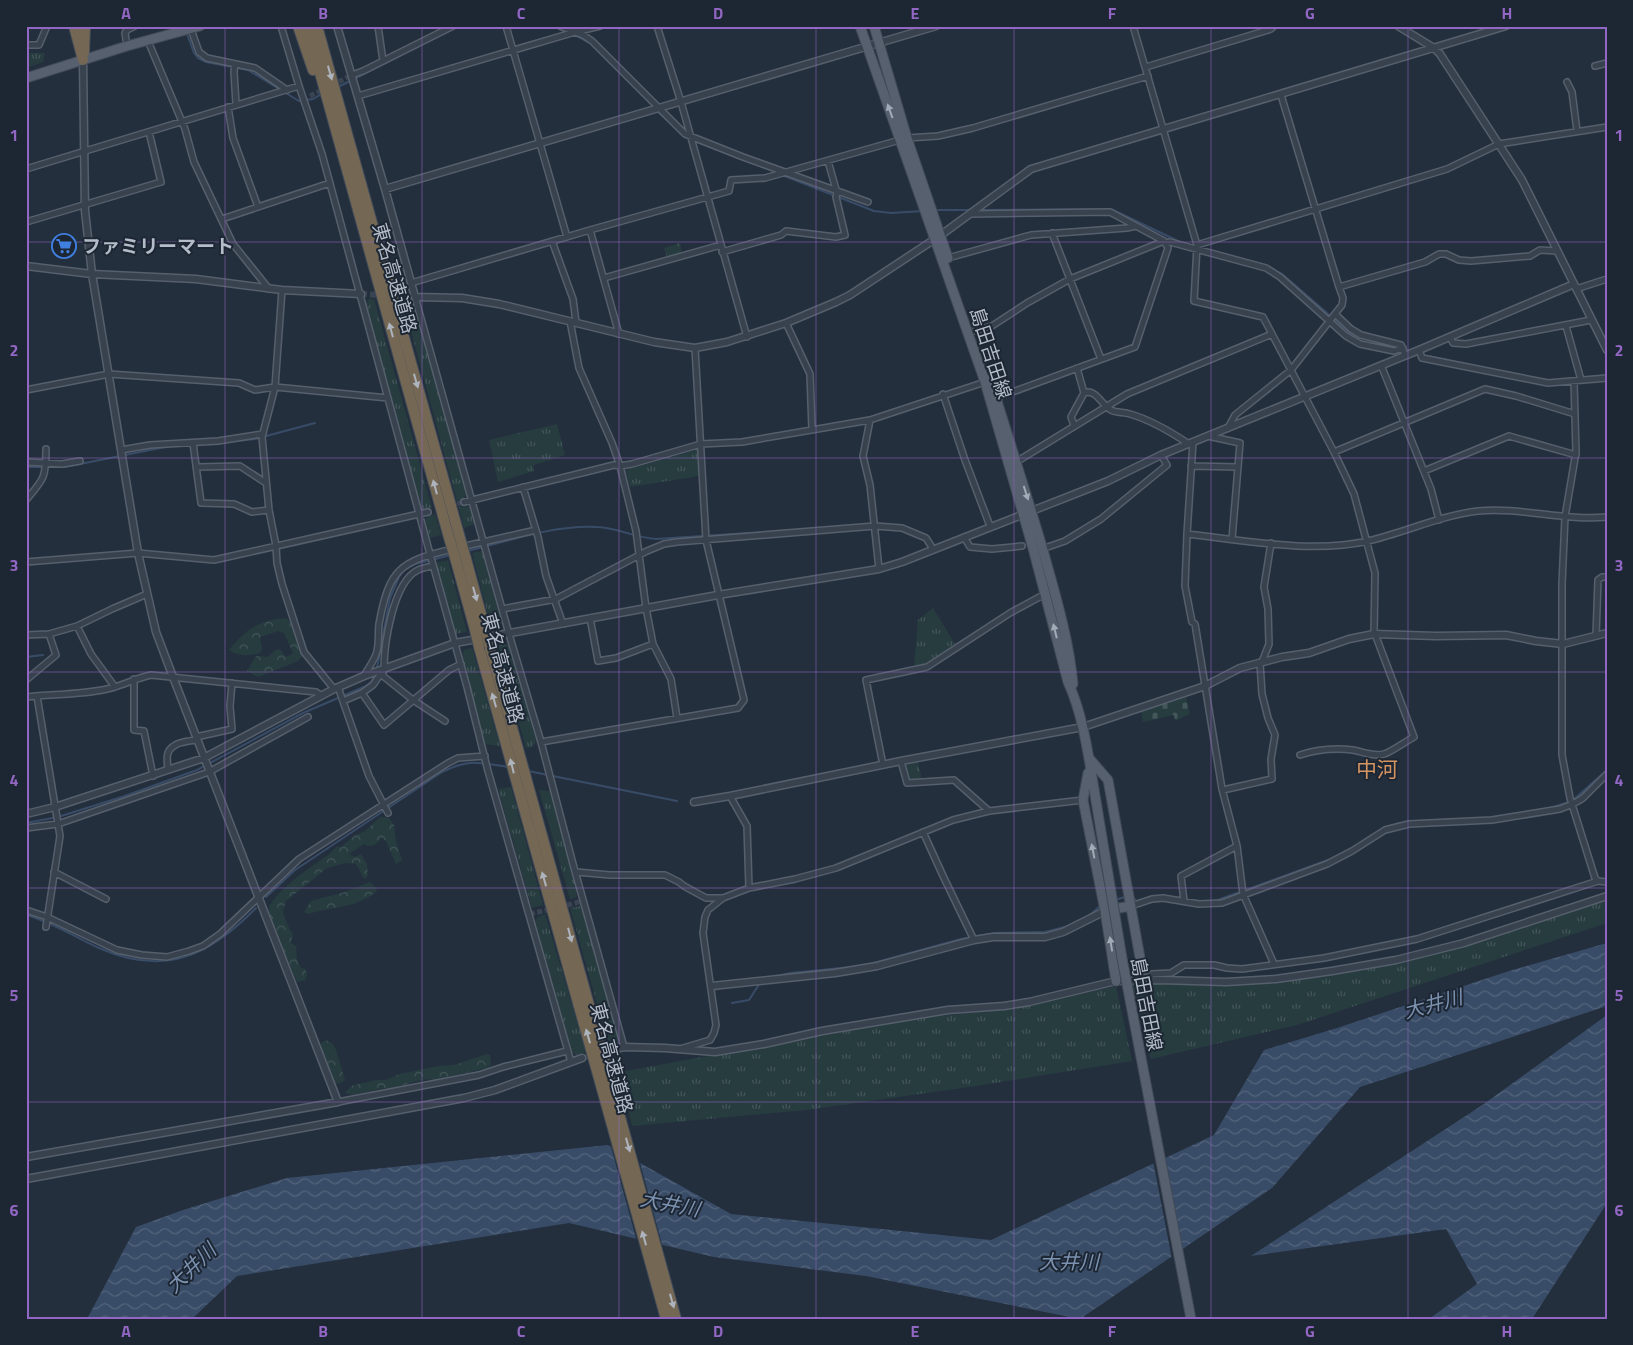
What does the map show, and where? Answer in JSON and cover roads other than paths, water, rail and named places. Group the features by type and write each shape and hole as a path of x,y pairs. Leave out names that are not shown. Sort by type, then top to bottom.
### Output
{"highway":[{"path":"74,26 83,60"},
{"path":"83,60 85,26"},
{"path":"298,26 348,176"},
{"name":"東名高速道路","path":"307,26 348,176 480,630 490,648 519,749 666,1319"},
{"name":"東名高速道路","path":"317,26 453,532"},
{"name":"東名高速道路","path":"480,630 479,648 516,785 676,1319"}],"main road":[{"path":"26,78 127,46 200,26"},
{"name":"島田吉田線","path":"860,26 904,139 929,210 1028,512 1042,549 1054,589 1071,667 1073,694"},
{"name":"島田吉田線","path":"874,26 904,139"},
{"name":"島田吉田線","path":"938,237 948,258 974,332 1016,462 1045,594 1082,727 1089,758 1122,958 1191,1319"},
{"path":"1089,758 1087,785 1083,800 1104,906 1116,981"},
{"path":"1089,758 1108,780 1146,980"},
{"path":"1104,906 1130,899"}],"street":[{"path":"26,45 39,44 47,26"},
{"path":"127,46 125,33 135,26"},
{"path":"281,26 330,183 485,758 566,1050 571,1062"},
{"path":"337,26 385,189 509,634 542,742 624,1047"},
{"path":"378,26 383,60"},
{"path":"352,76 453,26"},
{"path":"506,26 567,237"},
{"path":"560,26 592,41 656,109 684,134 837,194 868,202"},
{"path":"358,96 600,26"},
{"path":"657,26 681,102 747,337"},
{"path":"385,189 936,26"},
{"path":"1133,26 1197,247 1194,301 1263,317 1334,452 1354,494 1375,573 1374,634 1414,737 1384,754 1374,755 1353,750 1316,749 1300,755"},
{"path":"1146,67 1271,29 1274,26"},
{"path":"1398,26 1434,48 1440,54 1499,144 1522,180 1607,350"},
{"path":"415,297 462,298 499,304 654,342 695,348 747,337 786,323 850,295 938,237 1031,169 1504,27"},
{"path":"190,29 199,52 207,58 235,66 255,68 287,90"},
{"path":"148,41 185,129 194,162 233,244 269,288"},
{"path":"83,60 85,204 92,274 146,594 156,632 172,677 338,1102"},
{"path":"1595,66 1607,63"},
{"path":"235,66 236,104"},
{"path":"411,283 729,191 730,180 776,176 904,139 938,136 973,128 1148,76"},
{"path":"1567,82 1572,92 1577,131"},
{"path":"26,169 299,86"},
{"path":"1228,428 1235,415 1291,370 1342,305 1343,298 1281,95"},
{"path":"303,97 310,96"},
{"path":"228,107 232,138 258,207"},
{"path":"1197,247 1447,169 1499,144 1607,127"},
{"path":"26,222 161,182 149,132"},
{"path":"722,252 781,235 786,231 836,237 845,236 828,161"},
{"path":"222,218 330,183"},
{"path":"972,213 1110,212 1165,242 1168,248 1135,347 996,398"},
{"path":"948,258 1031,236 1136,226"},
{"path":"590,230 619,334"},
{"path":"1052,233 1101,359"},
{"path":"552,241 573,299 573,322 579,368 620,466 636,533 638,556 653,644 671,679 677,718"},
{"path":"974,332 992,326 1027,303 1070,279 1165,242 1197,247 1266,268 1274,272 1346,336 1360,344 1404,352 1419,350 1575,287 1607,280"},
{"path":"604,278 721,245"},
{"path":"1339,287 1425,262 1439,254 1446,254 1459,260 1471,262 1530,256 1540,250 1557,251"},
{"path":"26,266 92,274 196,279 282,290 361,294"},
{"path":"282,290 275,387 262,437 269,510 276,546 276,563 304,652 337,689 343,700 369,776 387,813"},
{"path":"1335,315 1351,329 1361,334 1401,345 1404,352"},
{"path":"1450,337 1453,343 1466,344 1591,320"},
{"path":"786,323 810,374 812,430"},
{"path":"1566,326 1581,378"},
{"path":"1016,462 1126,394 1272,334"},
{"path":"542,742 738,708 744,700 706,540 695,348"},
{"path":"1419,350 1422,358 1548,383 1574,381 1581,378 1607,378"},
{"path":"26,814 55,810 204,758 320,696 364,676 455,643 718,595 879,569 902,562 1108,481 1161,455 1381,365 1404,352"},
{"path":"1381,365 1431,489 1439,520"},
{"path":"1074,425 1071,417 1084,392 1077,368"},
{"path":"26,390 109,374 239,383 255,390 275,387 388,398"},
{"path":"1574,381 1576,455 1565,517 1562,584 1562,755 1572,802 1595,878 1598,881"},
{"path":"464,502 614,465 620,466 701,444 742,442 870,420 985,382"},
{"path":"1334,452 1485,390 1516,396 1575,414"},
{"path":"1084,392 1092,392 1113,412 1130,414 1191,443"},
{"path":"944,394 965,460 990,526"},
{"path":"870,420 863,456 870,485 879,569"},
{"path":"1207,436 1240,443 1232,539"},
{"path":"1424,471 1509,436 1576,455"},
{"path":"121,451 150,445 193,445 262,437"},
{"path":"1191,443 1185,586 1192,622 1195,624 1222,790 1237,846 1243,894 1274,964"},
{"path":"193,445 198,467 202,503 234,504 252,512 269,510"},
{"path":"26,500 43,480 46,449"},
{"path":"1042,549 1065,541 1101,519 1167,466 1161,455"},
{"path":"26,462 62,464 80,461"},
{"path":"198,467 240,466 266,482"},
{"path":"1191,466 1238,466"},
{"path":"523,488 538,537 546,576 564,624"},
{"path":"1187,534 1313,548 1367,542 1439,520 1476,512 1507,510 1565,517 1607,517"},
{"path":"26,562 138,553 214,560 428,512"},
{"path":"502,609 556,599 638,556 664,544 677,542 875,526 902,528 926,538 933,549"},
{"path":"364,676 377,652 384,600 392,578 400,569 408,563 430,555 536,530"},
{"path":"964,537 970,547 992,549 1022,546"},
{"path":"1222,790 1272,779 1271,759 1275,734 1268,718 1262,694 1261,663 1269,644 1268,609 1264,587 1271,543"},
{"path":"433,565 417,570 406,580 399,592 394,604 384,657 383,676 413,700 445,721"},
{"path":"1596,636 1598,580 1602,577 1607,577"},
{"path":"26,635 49,634 77,626 146,594"},
{"path":"883,765 866,680 926,667 1010,613 1045,594"},
{"path":"590,618 598,661 616,658 653,644"},
{"path":"77,626 91,654 115,687"},
{"path":"694,802 1082,727 1205,686 1240,668 1282,657 1309,653 1349,639 1374,634 1436,636 1506,635 1536,642 1563,644 1607,633"},
{"path":"26,680 56,655 49,634"},
{"path":"362,693 384,725 449,670 461,664"},
{"path":"343,700 362,693 374,685 383,670"},
{"path":"26,697 73,695 115,687 134,679 151,675 316,692 320,696"},
{"path":"134,679 134,730 144,732 153,776"},
{"path":"168,770 167,754 182,741 197,739 232,729 230,706 232,683"},
{"path":"37,696 60,836 46,927"},
{"path":"26,828 58,822 210,772 308,718"},
{"path":"26,910 117,950 142,955 168,957 202,946 220,934 299,859 448,763 458,758 485,758"},
{"path":"901,761 907,783 954,780 989,811"},
{"path":"1130,899 1163,898 1184,899 1198,904 1222,903 1327,864 1385,830 1409,824 1492,820 1560,809 1583,798 1607,774"},
{"path":"730,796 747,826 749,888"},
{"path":"680,1049 710,1040 714,1033 716,1025 712,986 703,933 708,910 723,898 749,888 795,879 836,868 953,820 989,811 1083,800"},
{"path":"924,832 973,937"},
{"path":"1184,899 1181,876 1237,846"},
{"path":"54,872 106,899"},
{"path":"576,872 610,875 665,875 706,898 723,898"},
{"path":"1146,980 1152,974 1171,973 1184,965 1214,965 1242,969 1324,958 1417,939 1598,881 1607,882"},
{"path":"615,1049 624,1047 714,1052 939,1011 1029,1002 1116,981 1226,982 1332,971 1396,960 1464,943 1607,896"},
{"path":"712,986 877,966 973,937 1045,936 1063,932 1104,906"},
{"path":"26,1157 479,1075 566,1050"},
{"path":"26,1179 464,1098 495,1090 582,1058"}],"water":[{"name":"大井川","path":"1607,943 1607,1006 1360,1087 1272,1188 1080,1319 866,1276 714,1257 569,1223 237,1276 192,1319 87,1319 136,1227 183,1210 287,1178 608,1145 731,1214 991,1240 1214,1135 1264,1050 1509,971"},
{"path":"1607,1015 1607,1203 1532,1319 1429,1319 1477,1284 1446,1229 1251,1256 1484,1104"}],"waterway":[{"path":"340,86 459,26"},
{"path":"553,26 568,32"},
{"path":"187,34 194,53 198,58 206,62 248,70 299,101 313,99 320,95"},
{"path":"573,34 592,44 654,107"},
{"path":"657,111 681,133"},
{"path":"694,141 778,173"},
{"path":"782,175 874,211 891,213 923,211"},
{"path":"980,210 1111,209 1180,242"},
{"path":"935,210 970,210"},
{"path":"1230,256 1266,265 1282,274 1358,340 1367,343"},
{"path":"1428,356 1491,369"},
{"path":"1544,380 1560,380"},
{"path":"227,442 255,439 315,423"},
{"path":"26,467 65,467 165,447"},
{"path":"468,551 531,534 564,528 603,527 656,539 813,529"},
{"path":"377,668 390,598 399,577 404,570 415,564 451,555"},
{"path":"26,657 43,655"},
{"path":"26,823 58,817 125,796 197,770 303,713 366,686 372,681 374,675"},
{"path":"266,897 295,870 442,772 468,763 508,767"},
{"path":"1547,809 1572,801 1607,770"},
{"path":"528,771 677,801"},
{"path":"1513,814 1538,810"},
{"path":"1384,828 1399,823 1453,819"},
{"path":"1215,901 1328,860"},
{"path":"1132,895 1136,901 1142,900"},
{"path":"1115,900 1125,897"},
{"path":"1089,916 1100,906"},
{"path":"26,915 123,957 145,961 165,961 185,957 221,939 256,908"},
{"path":"866,965 961,939 995,933 1045,932 1069,926"},
{"path":"762,979 791,973 851,967"},
{"path":"732,1003 749,1000 760,983"}],"tunnel":[{"path":"332,85 352,75"},
{"path":"310,96 324,89"},
{"path":"361,294 415,297"},
{"path":"450,506 464,502"},
{"path":"560,907 583,901"},
{"path":"530,914 551,909"},
{"path":"582,1058 615,1049"}],"place":[{"name":"ファミリーマート","path":"64,246"}],"district":[{"name":"中河","path":"1377,770"}]}
